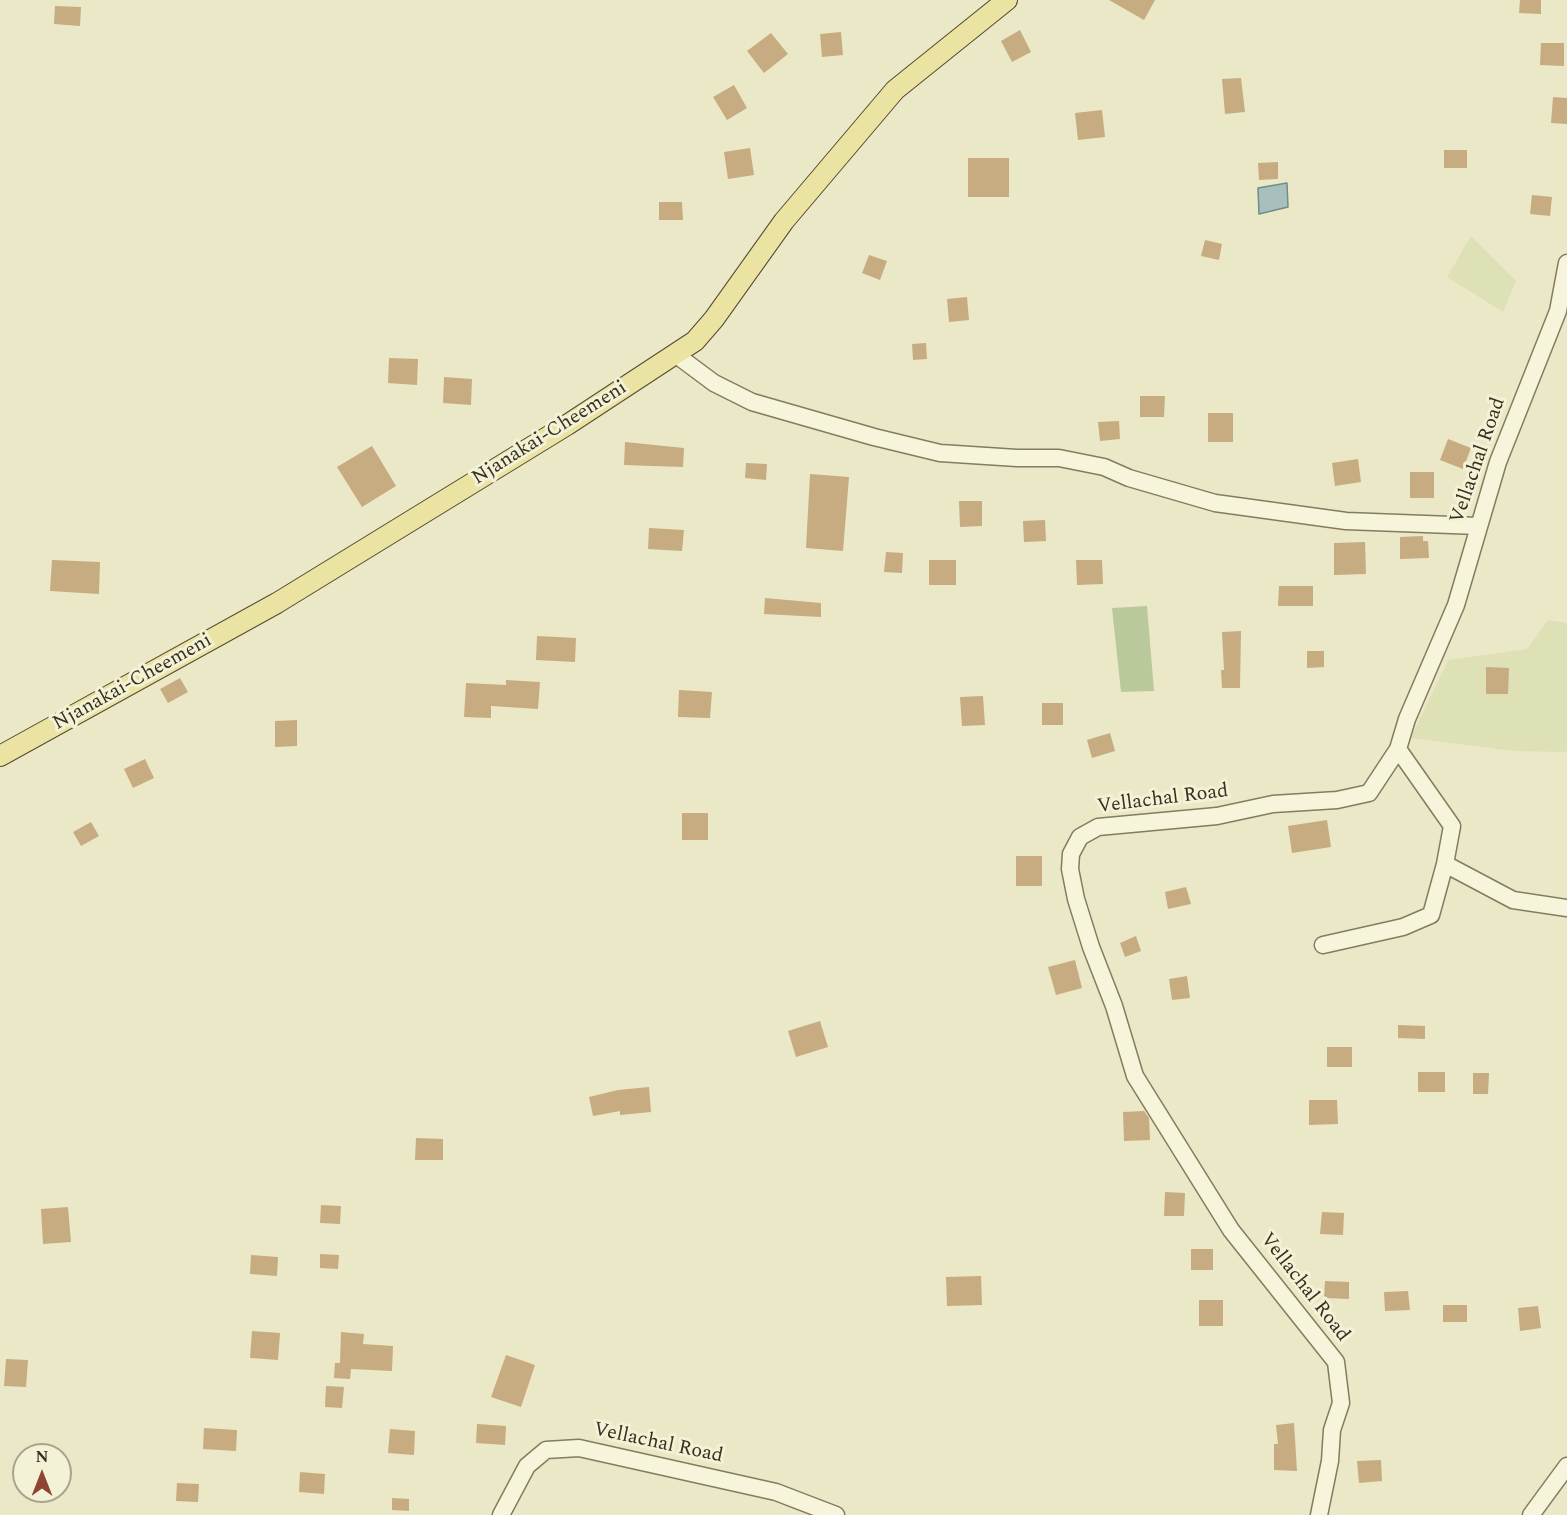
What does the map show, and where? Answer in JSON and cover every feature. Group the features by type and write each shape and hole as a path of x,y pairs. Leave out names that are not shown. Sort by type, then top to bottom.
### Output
{"main road":[{"name":"Njanakai-Cheemeni","path":"0,756 277,603 567,425 695,341 714,319 784,220 895,90 1007,0"}],"street":[{"name":"Vellachal Road","path":"1319,1515 1330,1461 1332,1430 1341,1403 1336,1362 1231,1230 1135,1076 1114,1006 1091,947 1076,899 1070,869 1071,854 1080,837 1098,827 1217,816 1273,804 1337,800 1369,793 1398,749 1407,719 1456,605 1498,462 1558,311 1567,264"},
{"path":"675,354 714,383 752,402 874,438 940,453 1059,458 1104,468 1215,503 1346,520 1478,526"},
{"path":"1323,945 1403,927 1431,915 1445,864 1452,826 1398,749"},
{"path":"1445,864 1513,900 1567,908"},
{"name":"Vellachal Road","path":"501,1515 527,1466 546,1450 579,1448 776,1492 836,1515"},
{"path":"1531,1515 1567,1466"}],"green space":[{"path":"1471,236 1516,281 1503,312 1447,277"},
{"path":"1147,606 1154,691 1121,692 1112,608"},
{"path":"1548,620 1567,623 1567,752 1513,751 1411,738 1448,660 1527,649"}],"water":[{"path":"1287,183 1288,207 1259,214 1258,188"}],"building":[{"path":"1109,0 1155,0 1144,20"},
{"path":"1520,0 1541,0 1541,14 1519,13"},
{"path":"55,6 81,7 80,26 54,24"},
{"path":"1020,30 1031,52 1012,62 1001,41"},
{"path":"841,32 843,55 822,57 820,34"},
{"path":"771,33 788,54 764,73 747,51"},
{"path":"1541,43 1564,43 1564,66 1540,65"},
{"path":"1241,78 1245,112 1225,114 1222,79"},
{"path":"734,85 747,108 727,120 713,97"},
{"path":"1553,97 1567,98 1567,124 1551,123"},
{"path":"1102,110 1105,137 1078,140 1075,113"},
{"path":"750,148 754,175 728,179 724,152"},
{"path":"1444,150 1467,150 1467,168 1444,168"},
{"path":"968,158 1009,158 1009,197 968,197"},
{"path":"1278,162 1278,179 1259,180 1258,163"},
{"path":"1532,195 1552,197 1550,216 1530,214"},
{"path":"659,202 682,202 683,220 659,220"},
{"path":"1205,240 1222,244 1219,260 1201,256"},
{"path":"869,255 887,261 880,280 862,273"},
{"path":"967,297 969,320 949,322 947,299"},
{"path":"926,343 927,359 913,360 912,344"},
{"path":"389,358 418,359 417,385 388,383"},
{"path":"444,377 472,379 471,405 443,403"},
{"path":"1140,396 1165,396 1164,417 1140,417"},
{"path":"1208,413 1233,413 1233,442 1208,442"},
{"path":"1119,421 1120,439 1100,441 1098,422"},
{"path":"1448,439 1471,448 1463,469 1440,460"},
{"path":"625,442 684,448 683,467 624,465"},
{"path":"372,446 396,486 362,507 337,467"},
{"path":"1358,459 1361,482 1335,486 1332,463"},
{"path":"746,463 767,464 766,480 745,478"},
{"path":"1410,472 1434,472 1434,498 1410,498"},
{"path":"810,474 849,477 843,551 806,548"},
{"path":"959,501 982,501 982,526 960,527"},
{"path":"1045,520 1046,541 1024,542 1023,521"},
{"path":"649,528 684,530 682,551 648,549"},
{"path":"1423,536 1423,541 1428,541 1429,558 1400,559 1400,537"},
{"path":"1365,542 1366,574 1334,575 1334,543"},
{"path":"886,552 903,553 902,573 884,572"},
{"path":"52,560 100,562 99,594 50,591"},
{"path":"929,560 956,560 956,585 929,585"},
{"path":"1076,560 1102,560 1103,584 1077,585"},
{"path":"1279,586 1313,586 1313,606 1278,606"},
{"path":"765,598 821,603 821,617 764,614"},
{"path":"1241,631 1240,688 1222,688 1221,670 1224,670 1222,632"},
{"path":"537,636 576,638 575,662 536,660"},
{"path":"1307,651 1324,651 1324,667 1307,668"},
{"path":"1486,667 1509,668 1508,694 1486,694"},
{"path":"180,678 188,692 168,703 160,689"},
{"path":"506,680 540,682 538,709 491,706 491,718 464,717 466,683 506,685"},
{"path":"679,690 712,692 710,718 678,717"},
{"path":"983,696 985,725 962,726 960,697"},
{"path":"1042,703 1063,703 1063,725 1042,725"},
{"path":"297,720 297,746 275,747 275,721"},
{"path":"1110,733 1115,751 1092,758 1087,740"},
{"path":"145,759 154,778 133,788 124,769"},
{"path":"682,813 708,813 708,840 682,840"},
{"path":"1327,820 1331,847 1292,853 1288,826"},
{"path":"91,822 99,836 81,846 73,832"},
{"path":"1016,856 1042,856 1042,886 1016,886"},
{"path":"1186,887 1191,904 1168,909 1165,892"},
{"path":"1136,936 1141,951 1125,957 1120,943"},
{"path":"1075,960 1082,988 1056,995 1048,967"},
{"path":"1187,976 1190,998 1172,1000 1169,979"},
{"path":"820,1021 828,1047 796,1057 788,1031"},
{"path":"1398,1025 1425,1026 1425,1039 1398,1038"},
{"path":"1327,1047 1352,1047 1352,1067 1327,1067"},
{"path":"1418,1072 1445,1072 1445,1092 1418,1092"},
{"path":"1473,1073 1489,1073 1488,1094 1473,1094"},
{"path":"649,1087 651,1112 620,1115 620,1111 593,1116 589,1097 618,1090"},
{"path":"1309,1100 1337,1100 1338,1124 1309,1125"},
{"path":"1144,1111 1149,1118 1150,1140 1124,1141 1123,1112"},
{"path":"416,1138 443,1139 443,1160 415,1160"},
{"path":"1165,1192 1185,1193 1184,1216 1164,1216"},
{"path":"321,1205 341,1206 340,1224 320,1223"},
{"path":"68,1207 71,1242 43,1244 41,1209"},
{"path":"1322,1212 1344,1213 1343,1235 1320,1234"},
{"path":"1191,1249 1213,1249 1213,1270 1191,1270"},
{"path":"320,1254 339,1255 338,1269 320,1268"},
{"path":"251,1255 278,1257 277,1276 250,1274"},
{"path":"981,1276 982,1305 947,1306 946,1277"},
{"path":"1325,1281 1349,1282 1349,1299 1324,1298"},
{"path":"1408,1291 1410,1310 1385,1311 1384,1292"},
{"path":"1199,1300 1223,1300 1223,1326 1199,1326"},
{"path":"1443,1305 1467,1305 1467,1322 1443,1322"},
{"path":"1538,1306 1541,1328 1520,1331 1518,1308"},
{"path":"252,1331 280,1333 278,1360 250,1358"},
{"path":"341,1332 364,1334 363,1344 393,1346 392,1371 351,1369 350,1379 334,1378 335,1363 340,1363"},
{"path":"506,1355 535,1365 521,1407 491,1397"},
{"path":"6,1359 28,1360 26,1387 4,1386"},
{"path":"326,1386 344,1387 342,1408 325,1407"},
{"path":"1294,1423 1297,1471 1274,1470 1274,1444 1278,1444 1276,1425"},
{"path":"477,1424 506,1426 505,1445 476,1443"},
{"path":"204,1428 237,1430 236,1451 203,1449"},
{"path":"390,1429 415,1431 414,1455 388,1453"},
{"path":"1381,1460 1382,1481 1359,1483 1357,1461"},
{"path":"300,1472 325,1474 324,1494 299,1492"},
{"path":"177,1483 199,1484 198,1502 176,1501"},
{"path":"392,1498 409,1499 409,1511 392,1510"}]}
